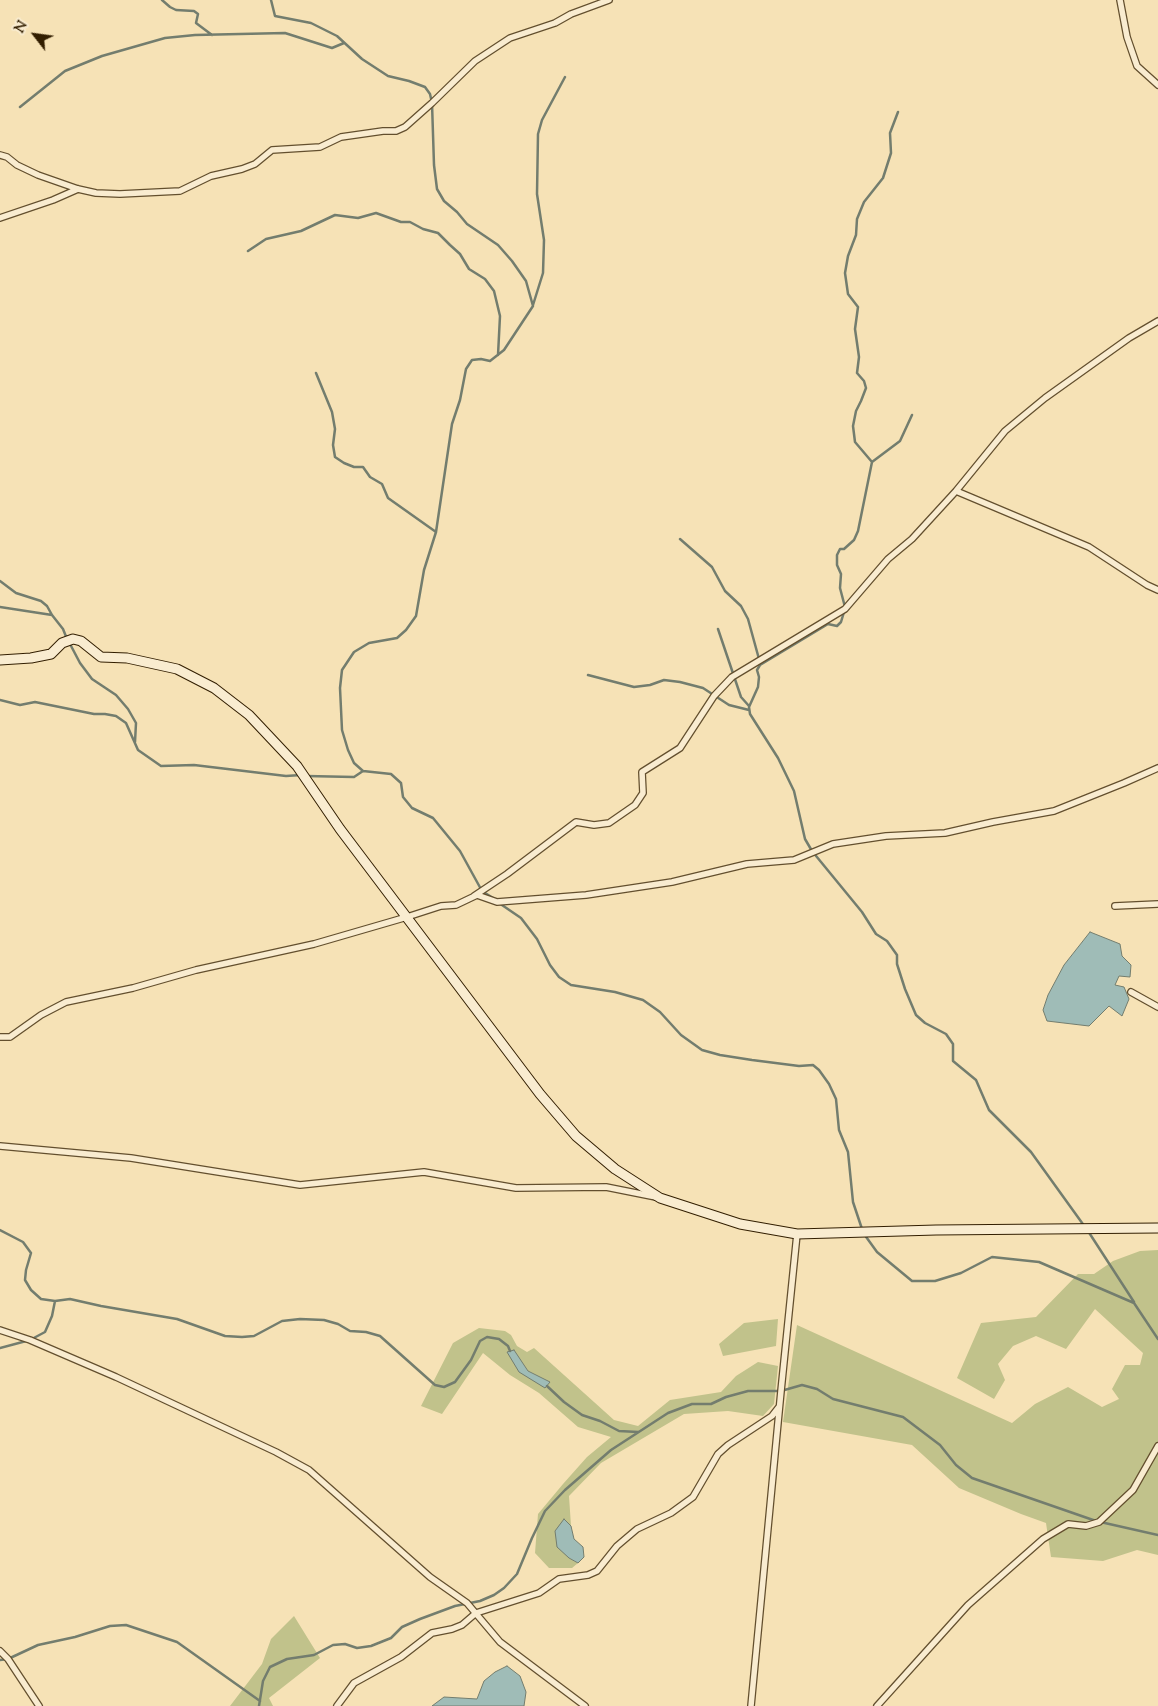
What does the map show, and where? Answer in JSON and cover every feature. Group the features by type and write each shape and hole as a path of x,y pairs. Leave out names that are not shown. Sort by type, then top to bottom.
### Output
{"street":[{"path":"0,155 8,157 38,176 78,189 120,194 180,191 211,176 255,164 272,150 320,147 341,137 396,131 412,122 475,61 510,38 555,23 584,9 609,0"},
{"path":"1120,0 1127,37 1137,66 1158,85"},
{"path":"0,218 53,200 78,189"},
{"path":"0,1038 10,1037 41,1015 66,1002 134,988 196,970 314,944 407,918 441,906 456,905 474,896 507,874 576,822 594,825 609,823 635,805 643,793 642,772 680,748 714,696 732,677 845,609 888,559 912,539 956,491 1004,431 1052,393 1129,338 1158,321"},
{"path":"956,491 1089,547 1147,585 1158,590"},
{"path":"0,660 32,658 51,654 62,643 73,639 81,641 101,657 126,658 177,669 214,688 249,716 297,766 340,829 540,1094 576,1136 615,1169 660,1198"},
{"path":"474,896 477,895 497,902 586,895 672,882 747,864 794,860 833,844 886,836 945,833 1054,811 1158,768"},
{"path":"1115,906 1158,904"},
{"path":"1131,992 1158,1007"},
{"path":"0,1146 131,1158 300,1184 424,1172 516,1188 606,1187 660,1198 740,1224 797,1234 936,1230 1158,1228"},
{"path":"751,1706 797,1234"},
{"path":"0,1330 30,1340 116,1377 276,1452 308,1470 430,1577 458,1595 500,1642 585,1706"},
{"path":"337,1706 354,1682 401,1657 432,1632 452,1629 462,1625 476,1613 539,1593 559,1579 588,1575 597,1571 617,1546 637,1529 671,1513 693,1497 718,1454 728,1445 772,1416 779,1408"},
{"path":"877,1706 968,1606 1043,1539 1068,1524 1086,1526 1098,1522 1133,1490 1158,1446"},
{"path":"0,1651 8,1659 39,1706"}],"green space":[{"path":"1158,1250 1158,1555 1137,1550 1103,1561 1051,1557 1046,1523 959,1488 912,1445 783,1422 797,1325 1012,1423 1035,1404 1068,1387 1102,1407 1119,1399 1112,1389 1125,1365 1140,1365 1143,1353 1095,1309 1066,1349 1036,1336 1013,1346 998,1364 1005,1380 994,1399 957,1378 981,1323 1036,1317 1078,1274 1094,1274 1113,1261 1140,1251"},
{"path":"778,1319 776,1346 723,1356 719,1344 744,1323"},
{"path":"479,1328 505,1331 511,1335 517,1346 527,1352 534,1348 614,1420 638,1426 670,1400 721,1392 736,1376 758,1362 778,1366 774,1404 763,1416 728,1411 684,1414 601,1463 569,1496 571,1526 564,1519 569,1558 578,1563 572,1568 549,1568 535,1553 538,1514 587,1457 611,1437 578,1427 539,1393 510,1375 483,1353 442,1414 421,1406 453,1343","holes":["514,1351 528,1371 549,1382 545,1387 507,1352"]},
{"path":"294,1616 320,1658 269,1698 273,1706 230,1706 262,1664 271,1639"}],"water":[{"path":"1090,932 1120,944 1122,956 1131,965 1130,977 1119,976 1115,985 1124,987 1129,999 1122,1016 1109,1006 1089,1026 1047,1021 1043,1010 1048,995 1064,965"},
{"path":"514,1350 528,1371 550,1382 545,1388 519,1372 507,1352"},
{"path":"564,1519 571,1526 574,1539 583,1547 584,1557 578,1563 557,1547 555,1531"},
{"path":"507,1666 520,1676 526,1692 524,1706 432,1706 444,1697 477,1699 484,1681 495,1672"}],"waterway":[{"path":"162,0 176,10 194,11 198,14 196,23 212,35"},
{"path":"271,0 275,16 311,23 337,36 362,59 388,76 425,87 430,94 432,103 434,165 437,189 444,201 467,224 498,245 512,261 526,281 533,306 504,350 490,361 472,360 466,369 460,400 452,424 436,532 424,570 416,616 406,630 397,638 369,643 354,652 342,670 340,688 342,730 354,763 363,771 391,774 401,783 403,797 412,808 433,818 460,851 482,891 493,898"},
{"path":"20,107 65,71 102,56 165,38 195,35 285,33 332,48 344,43"},
{"path":"533,305 543,273 544,240 537,194 538,134 542,120 565,77"},
{"path":"845,607 840,588 841,574 837,565 837,555 840,549 844,549 854,540 858,531 872,462 855,442 853,426 856,411 866,388 864,381 857,373 859,357 855,329 858,307 848,294 845,273 848,256 856,235 857,219 864,202 883,178 891,153 890,133 898,112"},
{"path":"248,251 266,239 301,231 335,215 358,218 376,213 401,222 410,222 423,229 438,233 460,254 469,269 485,279 494,291 500,316 498,355"},
{"path":"316,373 332,412 335,429 333,445 335,457 354,467 363,467 370,477 382,484 388,498 436,532"},
{"path":"872,462 900,441 912,415"},
{"path":"680,539 712,567 725,591 741,606 748,619 759,659"},
{"path":"0,581 16,593 41,601 47,606 52,615"},
{"path":"0,607 52,615 63,629 67,639"},
{"path":"844,612 841,622 837,626 828,624 760,665 757,670 759,677 758,687 749,707 750,714 778,758 794,791 805,839 812,851 862,912 876,934 887,941 897,955 897,964 916,1015 925,1023 946,1034 953,1044 953,1061 976,1080 989,1110 1031,1152 1085,1227"},
{"path":"718,629 741,697 749,706"},
{"path":"70,644 80,663 92,679 116,695 128,709 136,723 135,742"},
{"path":"588,675 634,687 650,685 664,680 680,682 703,688 729,705 749,710"},
{"path":"0,700 20,705 35,702 94,714 116,716 126,723 138,750 161,766 194,765 286,776 301,775"},
{"path":"306,776 354,777 363,771"},
{"path":"499,903 521,918 537,939 550,965 559,977 571,985 615,992 643,1000 660,1012 681,1035 702,1050 752,1060 799,1066 813,1065 819,1070 829,1084 836,1099 839,1130 848,1152 853,1202 862,1229"},
{"path":"0,1230 23,1242 31,1253 25,1280 31,1290 41,1299 55,1301 70,1299 177,1319 225,1336 254,1336 282,1321 300,1319 324,1320 338,1324 350,1331 366,1332 380,1336 435,1385 444,1387 455,1382 471,1360 480,1341 487,1337 499,1339 508,1346 510,1351"},
{"path":"1088,1231 1134,1302"},
{"path":"864,1234 877,1252 912,1281 935,1281 961,1273 992,1257 1039,1262 1134,1303 1158,1339"},
{"path":"0,1348 30,1340 45,1332 52,1316 55,1301"},
{"path":"259,1706 263,1681 270,1667 287,1659 314,1655 333,1645 345,1644 357,1648 371,1646 391,1638 402,1627 420,1619 455,1606 480,1601 494,1595 504,1588 517,1574 545,1511 565,1490 611,1450 668,1413 692,1404 711,1404 726,1397 748,1391 781,1391 802,1385 817,1389 833,1399 903,1417 940,1445 956,1465 972,1478 1096,1521 1158,1535"},
{"path":"547,1386 582,1415 600,1421 619,1431 638,1432"},
{"path":"0,1660 8,1659 38,1645 75,1637 110,1626 126,1625 177,1642 260,1701"}]}
